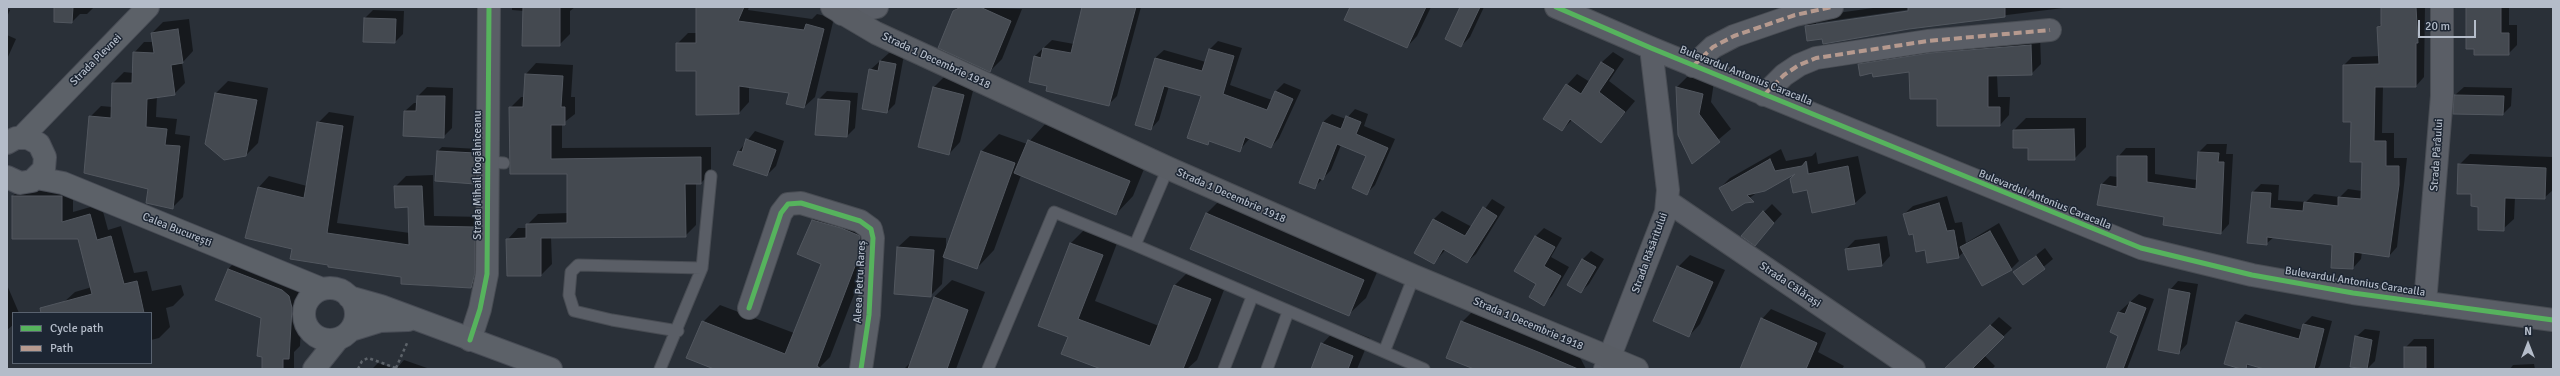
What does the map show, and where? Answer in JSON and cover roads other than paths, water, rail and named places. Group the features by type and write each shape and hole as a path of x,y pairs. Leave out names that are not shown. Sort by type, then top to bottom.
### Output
{"main road":[{"name":"Strada Plevnei","path":"30,153 46,114 55,101 148,7"},
{"name":"Strada 1 Decembrie 1918","path":"837,11 876,33 1168,168 1414,276 1607,364 1637,369"},
{"path":"9,182 26,183 30,153"},
{"name":"Calea București","path":"30,153 63,183 322,290"},
{"path":"291,277 305,306"},
{"path":"313,369 311,332 304,320 305,306 309,299 322,290 337,289 410,331"},
{"path":"313,369 344,335 356,317 356,309 349,296"},
{"path":"311,332 323,339 344,335 380,321 410,331 470,340 550,369"}],"street":[{"name":"Strada Mihail Kogălniceanu","path":"470,340 480,309 487,274 496,162 489,7"},
{"path":"837,11 877,7"},
{"name":"Bulevardul Antonius Caracalla","path":"1556,7 1693,66 2141,248 2252,275 2425,303 2553,320"},
{"path":"1693,66 1713,47 1734,36 1795,15 1832,7"},
{"name":"Strada Pârâului","path":"2425,303 2442,96 2442,7"},
{"path":"1764,95 1784,75 1799,65 1816,58 1928,41 2050,30"},
{"name":"Strada Răsăritului","path":"1607,364 1660,232 1667,201 1668,190 1651,48"},
{"name":"Strada Călărași","path":"1667,201 1914,369"},
{"name":"Aleea Petru Rareș","path":"750,308 781,213 788,204 801,203 860,221 871,229 873,238 869,315 861,369"}],"lane":[{"path":"1135,245 1168,168"},
{"path":"660,369 678,331 702,268 711,176"},
{"path":"988,369 1054,212 1135,245 1288,312 1424,369"},
{"path":"678,331 612,320 574,311 569,295 570,272 578,265 702,268"},
{"path":"1384,352 1414,276"},
{"path":"1224,369 1252,296"},
{"path":"1267,369 1288,312"}]}
